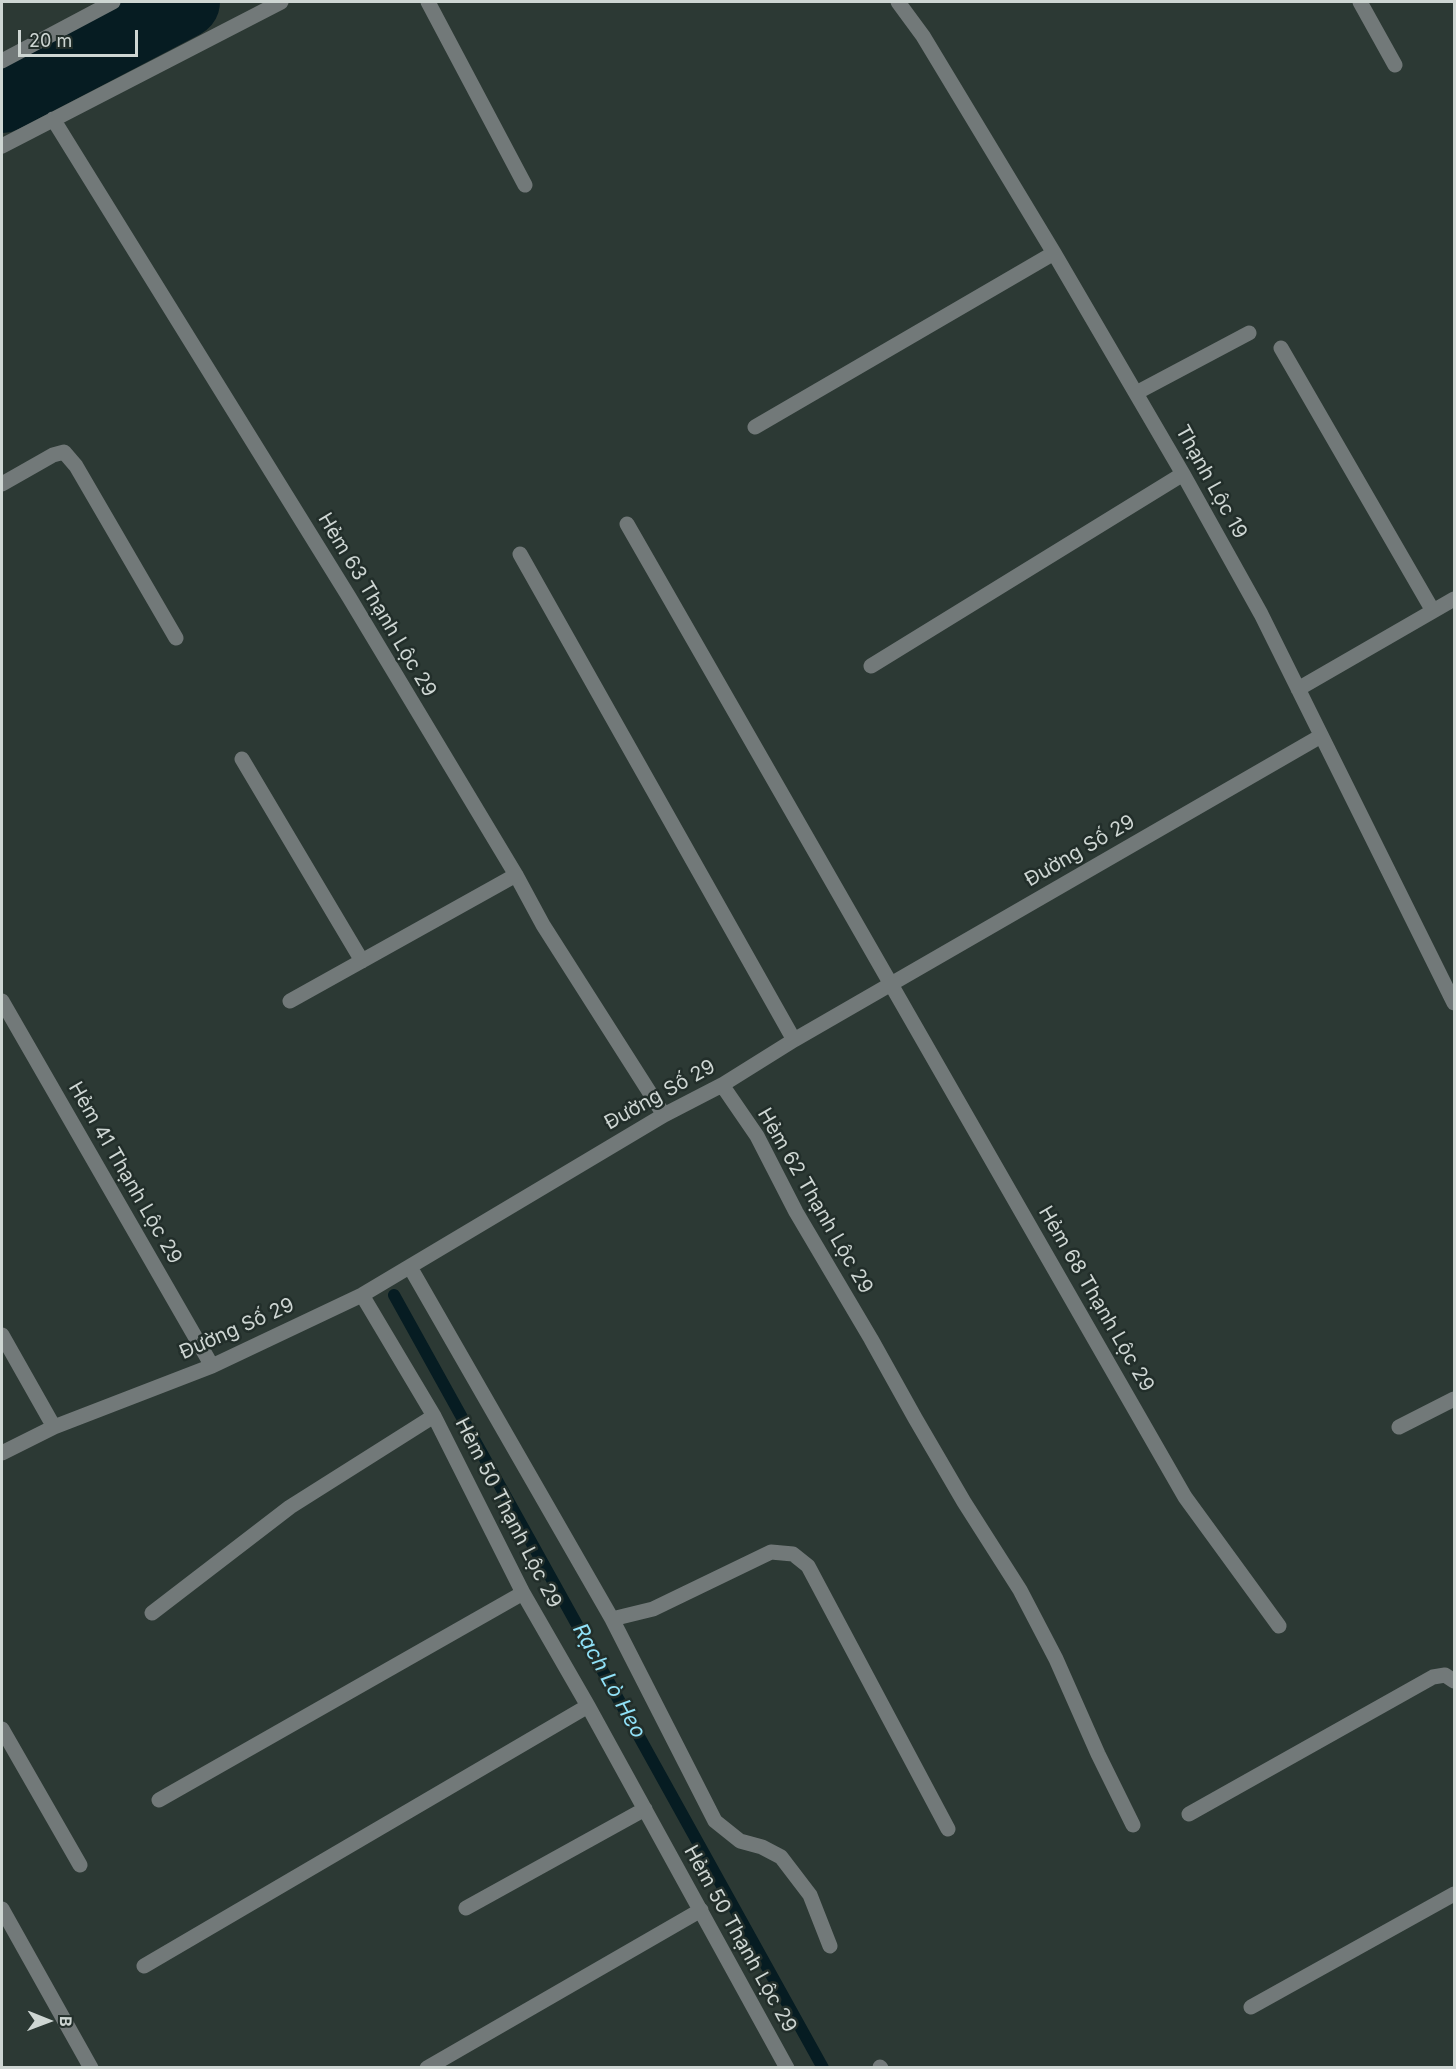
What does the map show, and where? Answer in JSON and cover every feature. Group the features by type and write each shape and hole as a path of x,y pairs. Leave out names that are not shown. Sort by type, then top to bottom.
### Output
{"street":[{"path":"2,60 113,2"},
{"path":"2,146 281,2"},
{"path":"428,2 525,185"},
{"name":"Thạnh Lộc 19","path":"898,2 923,36 1184,474 1261,615 1455,1003"},
{"path":"1360,2 1395,65"},
{"name":"Hẻm 63 Thạnh Lộc 29","path":"53,119 336,577 516,875 543,925 664,1114"},
{"path":"755,427 1054,253"},
{"path":"1136,393 1249,333"},
{"path":"1281,348 1433,611"},
{"path":"2,484 52,455 64,452 76,466 176,638"},
{"path":"871,666 1184,474"},
{"name":"Hẻm 68 Thạnh Lộc 29","path":"627,525 1185,1497 1279,1626"},
{"path":"520,554 794,1040"},
{"path":"1298,689 1455,599"},
{"name":"Đường Số 29","path":"2,1453 54,1428 212,1366 362,1295 664,1114 722,1085 794,1040 1321,736"},
{"path":"242,759 362,961"},
{"path":"290,1001 516,875"},
{"name":"Hẻm 41 Thạnh Lộc 29","path":"2,1001 212,1366"},
{"name":"Hẻm 62 Thạnh Lộc 29","path":"722,1085 757,1136 796,1212 964,1502 1020,1590 1056,1659 1098,1754 1133,1824"},
{"path":"410,1267 612,1619 716,1821 740,1841 762,1847 781,1857 810,1894 830,1946"},
{"name":"Hẻm 50 Thạnh Lộc 29","path":"362,1295 434,1416 523,1593 588,1706 787,2067"},
{"path":"2,1335 54,1428"},
{"path":"1399,1427 1455,1399"},
{"path":"152,1613 290,1507 434,1416"},
{"path":"612,1619 653,1609 771,1552 793,1554 808,1566 948,1828"},
{"path":"159,1800 523,1593"},
{"path":"1189,1814 1433,1677 1445,1675 1455,1681"},
{"path":"144,1966 588,1706"},
{"path":"2,1729 80,1865"},
{"path":"466,1908 645,1809"},
{"path":"1251,2007 1455,1894"},
{"path":"2,1909 91,2067"},
{"path":"427,2067 700,1910"}],"waterway":[{"path":"2,97 184,2"},
{"name":"Rạch Lò Heo","path":"394,1295 823,2068"}]}
